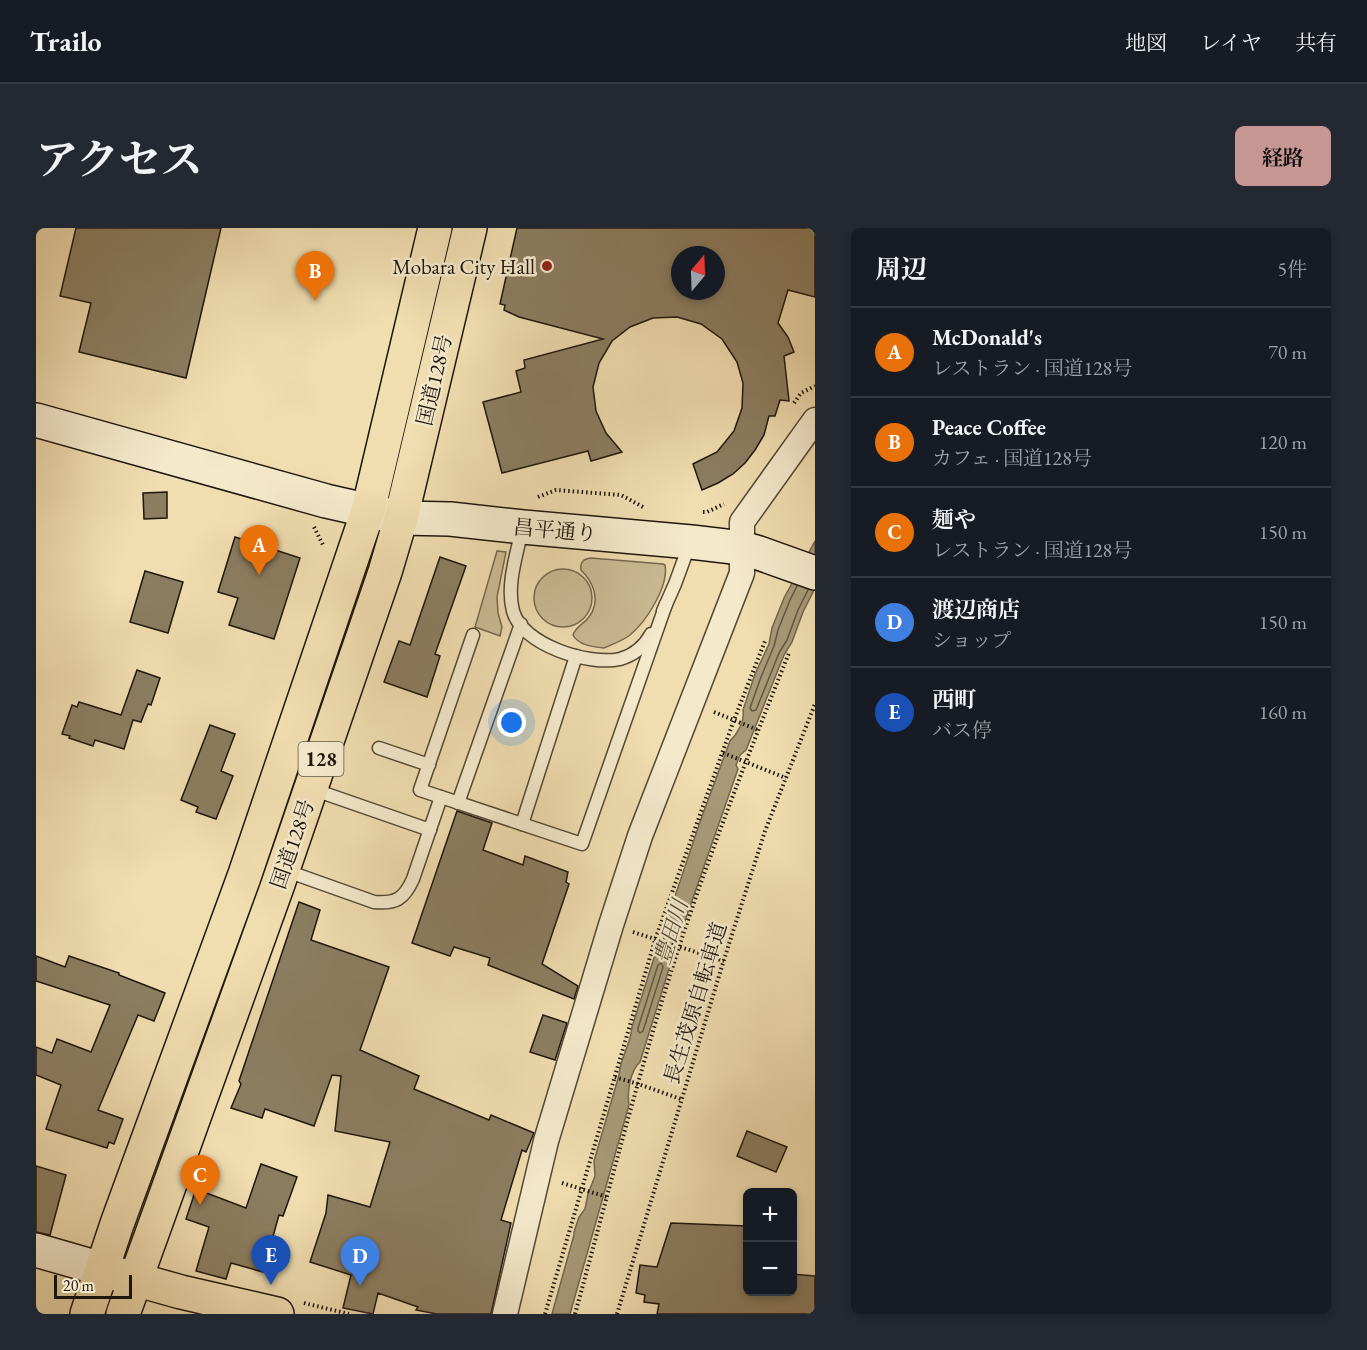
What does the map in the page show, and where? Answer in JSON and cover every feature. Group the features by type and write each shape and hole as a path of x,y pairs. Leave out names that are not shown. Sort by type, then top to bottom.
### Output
{"highway":[{"name":"国道128号","path":"87,1314 117,1224 244,877 368,511 435,228"},
{"name":"国道128号","path":"123,1314 283,870 385,572 401,518 470,228"},
{"path":"102,1269 181,1292 277,1314"}],"street":[{"name":"昌平通り","path":"36,420 326,501 401,518 450,519 527,514 693,527 815,573"},
{"path":"505,1314 546,1141 611,925 640,836 742,573 753,551 742,522 815,420"},
{"path":"36,1251 102,1269"}],"lane":[{"path":"527,514 514,566 511,591 513,612 524,630 543,644 576,656 605,661 620,659 636,653 648,641 666,604"},
{"path":"473,635 420,790 582,844 693,527"},
{"path":"458,803 520,624"},
{"path":"522,824 576,656"},
{"path":"379,748 429,765"},
{"path":"311,788 430,830"},
{"path":"283,870 374,902 388,903 399,899 407,891 413,879 441,797"}],"path":[{"path":"788,411 801,393 815,386"},
{"path":"527,514 556,490 621,495 649,509"},
{"path":"693,527 707,512 728,502"},
{"path":"311,522 326,552"},
{"path":"545,1314 655,940 734,720 765,642"},
{"path":"575,1314 638,1084 679,947 745,762 789,653"},
{"name":"長生茂原自転車道","path":"617,1314 765,831 815,704"},
{"path":"709,710 758,730"},
{"path":"723,753 786,778"},
{"path":"629,931 724,960"},
{"path":"615,1077 681,1099"},
{"path":"560,1182 607,1197"}],"shaded area":[{"path":"497,551 506,552 497,597 502,627 500,636 475,627"},
{"path":"591,558 665,565 660,593 643,622 627,637 604,648 582,643 573,635 589,617 595,605 592,586 581,570 583,561"},
{"path":"563,569 574,571 587,582 592,598 590,609 579,622 563,627 552,625 539,614 534,598 536,587 547,574"}],"water":[{"name":"豊田川","path":"815,541 815,588 792,642 784,655 746,750 740,755 736,765 738,769 671,955 672,959 640,1062 632,1076 628,1094 629,1105 570,1314 552,1314 574,1232 579,1217 585,1209 595,1176 594,1161 621,1063 654,958 659,953 667,927 666,923 701,819 730,741 742,723 743,710 755,674 769,644 772,628 784,598"}],"building":[{"path":"76,228 221,228 186,378 79,352 91,303 60,296"},
{"path":"517,228 815,228 815,297 788,290 778,323 788,337 794,352 784,356 789,401 780,400 775,416 769,416 764,435 745,463 733,474 702,490 693,464 717,452 734,431 742,408 743,383 737,362 722,339 701,324 677,317 653,318 630,327 612,341 599,363 593,387 596,411 606,433 622,452 591,461 588,451 502,473 483,402 521,392 516,371 525,368 524,360 603,339 519,317 504,310 505,305 500,304"},
{"path":"167,492 167,518 144,519 143,493"},
{"path":"235,537 300,558 274,639 229,625 238,598 218,592"},
{"path":"440,557 466,566 435,654 440,656 427,697 384,682 399,641 410,645"},
{"path":"145,571 183,582 168,633 130,622"},
{"path":"137,670 160,678 151,705 148,704 141,722 133,720 124,749 95,740 93,746 62,734 72,705 77,707 79,702 121,715"},
{"path":"210,725 235,734 221,771 233,776 216,819 196,812 198,807 181,800"},
{"path":"457,811 492,823 483,850 523,865 525,856 568,872 566,882 569,884 542,964 578,986 574,999 488,965 490,958 454,947 450,956 412,943"},
{"path":"299,902 320,910 311,940 389,967 360,1050 419,1076 414,1089 489,1120 491,1115 534,1133 526,1152 522,1150 501,1220 511,1223 491,1314 437,1314 416,1310 418,1307 378,1293 373,1314 343,1308 351,1275 310,1262 326,1213 328,1195 370,1207 390,1142 335,1131 341,1076 332,1075 314,1126 265,1109 262,1118 231,1108 241,1084 239,1081"},
{"path":"36,956 65,967 69,956 119,973 119,975 165,993 154,1021 138,1015 98,1110 123,1119 114,1144 109,1142 107,1148 46,1129 61,1085 36,1075 36,1047 52,1053 57,1039 91,1052 110,1005 36,981"},
{"path":"543,1015 567,1023 555,1060 530,1052"},
{"path":"747,1131 787,1147 776,1172 737,1156"},
{"path":"261,1164 297,1177 283,1216 279,1215 263,1272 231,1263 226,1279 196,1271 209,1227 186,1219 196,1189 246,1208"},
{"path":"36,1166 66,1175 50,1235 36,1232"},
{"path":"671,1223 743,1226 743,1296 797,1296 797,1274 815,1276 815,1314 657,1314 659,1304 644,1302 645,1295 636,1293 640,1265 657,1267"}],"place":[{"name":"Mobara City Hall","path":"547,266"},
{"name":"Peace Coffee","path":"315,301"},
{"name":"McDonald's","path":"259,575"},
{"name":"麺や","path":"200,1205"},
{"name":"西町","path":"271,1285"},
{"name":"渡辺商店","path":"360,1286"}]}
